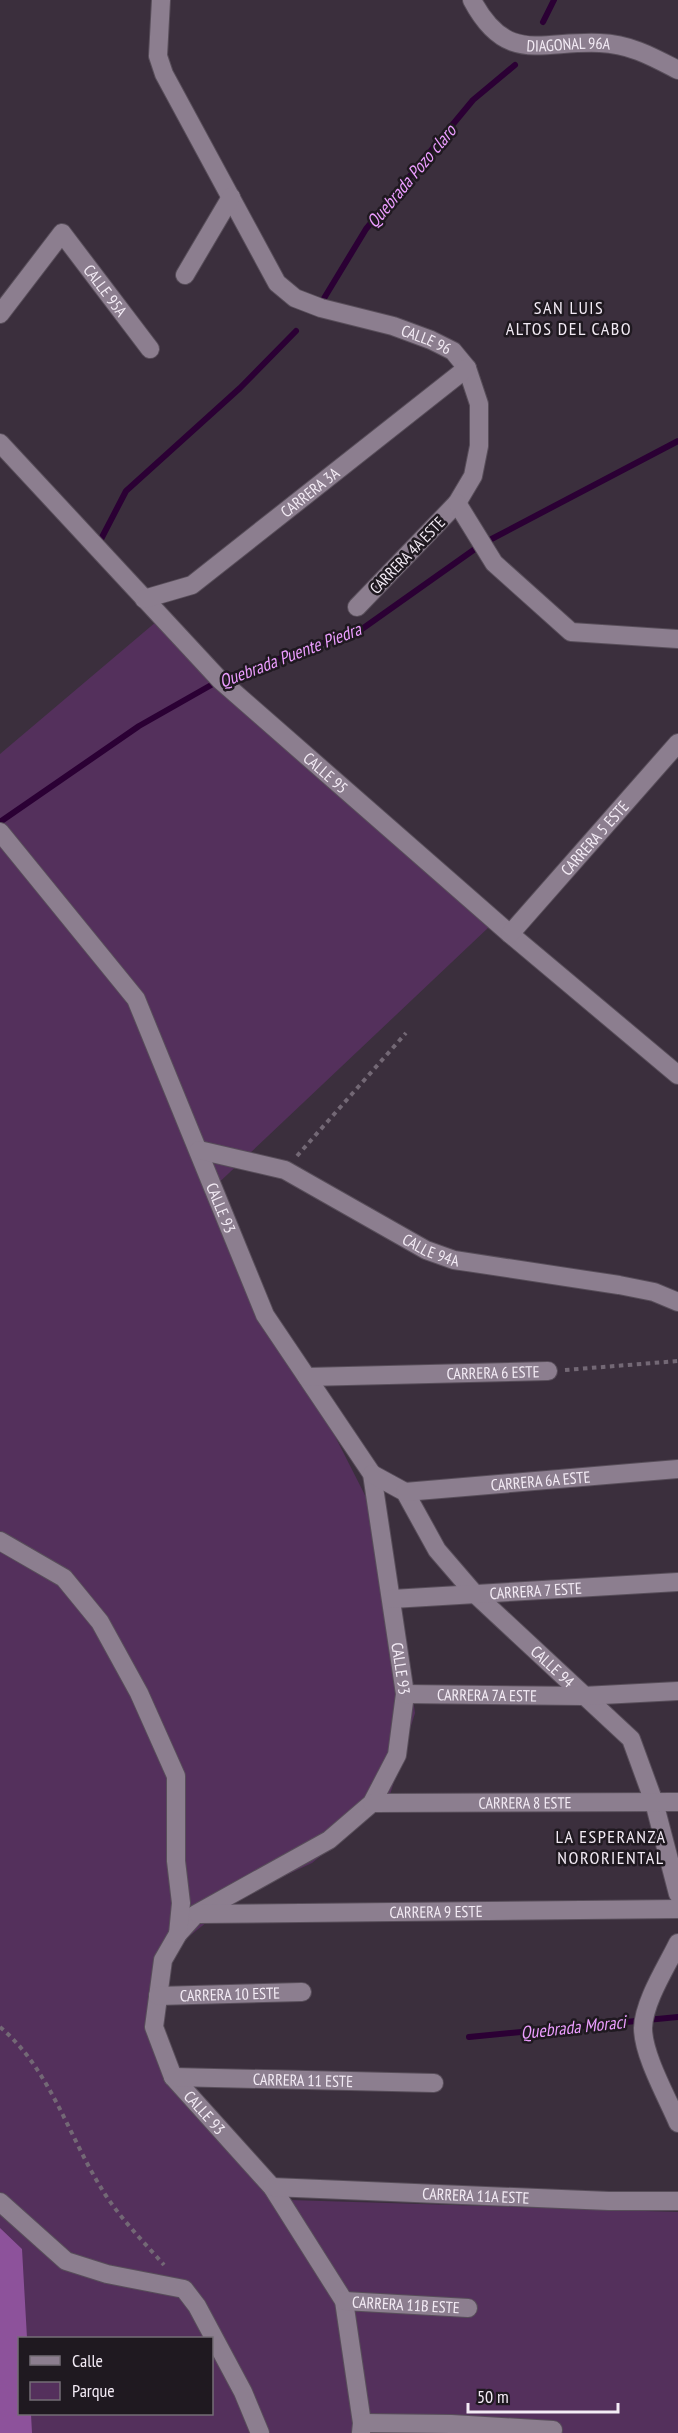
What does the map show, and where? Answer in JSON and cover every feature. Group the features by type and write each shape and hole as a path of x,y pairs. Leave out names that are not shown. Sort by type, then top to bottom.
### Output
{"street":[{"name":"CALLE 96","path":"161,0 158,56 164,74 277,283 295,298 321,308 393,326 431,340 453,351 467,368 479,404 479,446 473,476 457,503"},
{"name":"DIAGONAL 96A","path":"472,0 480,15 498,33 516,45 600,43 639,49 678,70"},
{"path":"185,275 231,197"},
{"name":"CALLE 95A","path":"0,314 62,233 150,349"},
{"name":"CARRERA 3A","path":"144,599 192,585 467,368"},
{"name":"CALLE 95","path":"0,443 220,680 510,933 678,1075"},
{"path":"457,503 494,563 571,632 678,639"},
{"name":"CARRERA 4A ESTE","path":"357,607 457,503"},
{"name":"CARRERA 5 ESTE","path":"510,933 678,743"},
{"name":"CALLE 93","path":"0,832 136,999 265,1315 372,1474 405,1694 397,1755 372,1803 328,1840 196,1914 178,1934 163,1960 154,2027 173,2077 272,2187 344,2301 362,2428"},
{"name":"CALLE 94A","path":"199,1150 285,1170 426,1251 454,1260 619,1285 654,1292 678,1302"},
{"name":"CARRERA 6 ESTE","path":"307,1377 548,1371"},
{"name":"CARRERA 6A ESTE","path":"405,1492 678,1469"},
{"path":"372,1474 405,1492"},
{"name":"CALLE 94","path":"405,1492 437,1550 474,1593 632,1739 654,1802 678,1894"},
{"path":"0,1541 64,1578 100,1622 139,1693 176,1776 176,1861 181,1903 178,1934"},
{"name":"CARRERA 7 ESTE","path":"392,1599 678,1582"},
{"name":"CARRERA 7A ESTE","path":"405,1694 583,1696 678,1691"},
{"name":"CARRERA 8 ESTE","path":"372,1803 678,1802"},
{"name":"CARRERA 9 ESTE","path":"196,1914 678,1909"},
{"path":"678,1943 648,2007 643,2028 650,2057 678,2123"},
{"name":"CARRERA 10 ESTE","path":"158,1996 302,1992"},
{"name":"CARRERA 11 ESTE","path":"173,2077 434,2083"},
{"name":"CARRERA 11A ESTE","path":"272,2187 609,2201 678,2200"},
{"path":"0,2202 66,2261 107,2274 184,2289 197,2306 243,2392 260,2433"},
{"name":"CARRERA 11B ESTE","path":"344,2301 468,2308"},
{"path":"362,2428 451,2424 553,2430"}],"path":[{"path":"285,1170 406,1033"},
{"name":"CARRERA 6 ESTE","path":"548,1371 678,1361"},
{"path":"0,2027 10,2036 46,2083 100,2188 184,2289"}],"green space":[{"path":"163,616 489,927 210,1191 369,1503 402,1624 415,1713 388,1801 312,1863 237,1898 172,1950 152,2024 180,2099 239,2164 289,2200 678,2212 678,2433 0,2433 0,754"}],"shaded area":[{"path":"0,2228 22,2249 27,2337 18,2337 18,2415 31,2415 32,2433 0,2433"}],"waterway":[{"name":"Quebrada Pozo claro","path":"543,22 554,0"},
{"name":"Quebrada Pozo claro","path":"323,300 366,229 473,100 515,65"},
{"name":"Quebrada Pozo claro","path":"99,543 126,491 240,388 296,331"},
{"name":"Quebrada Puente Piedra","path":"0,822 139,726 220,680 362,629 482,544 678,441"},
{"name":"Quebrada Moraci","path":"469,2037 678,2017"}],"district":[{"name":"SAN LUIS ALTOS DEL CABO","path":"569,317"},
{"name":"LA ESPERANZA NORORIENTAL","path":"611,1846"}]}
